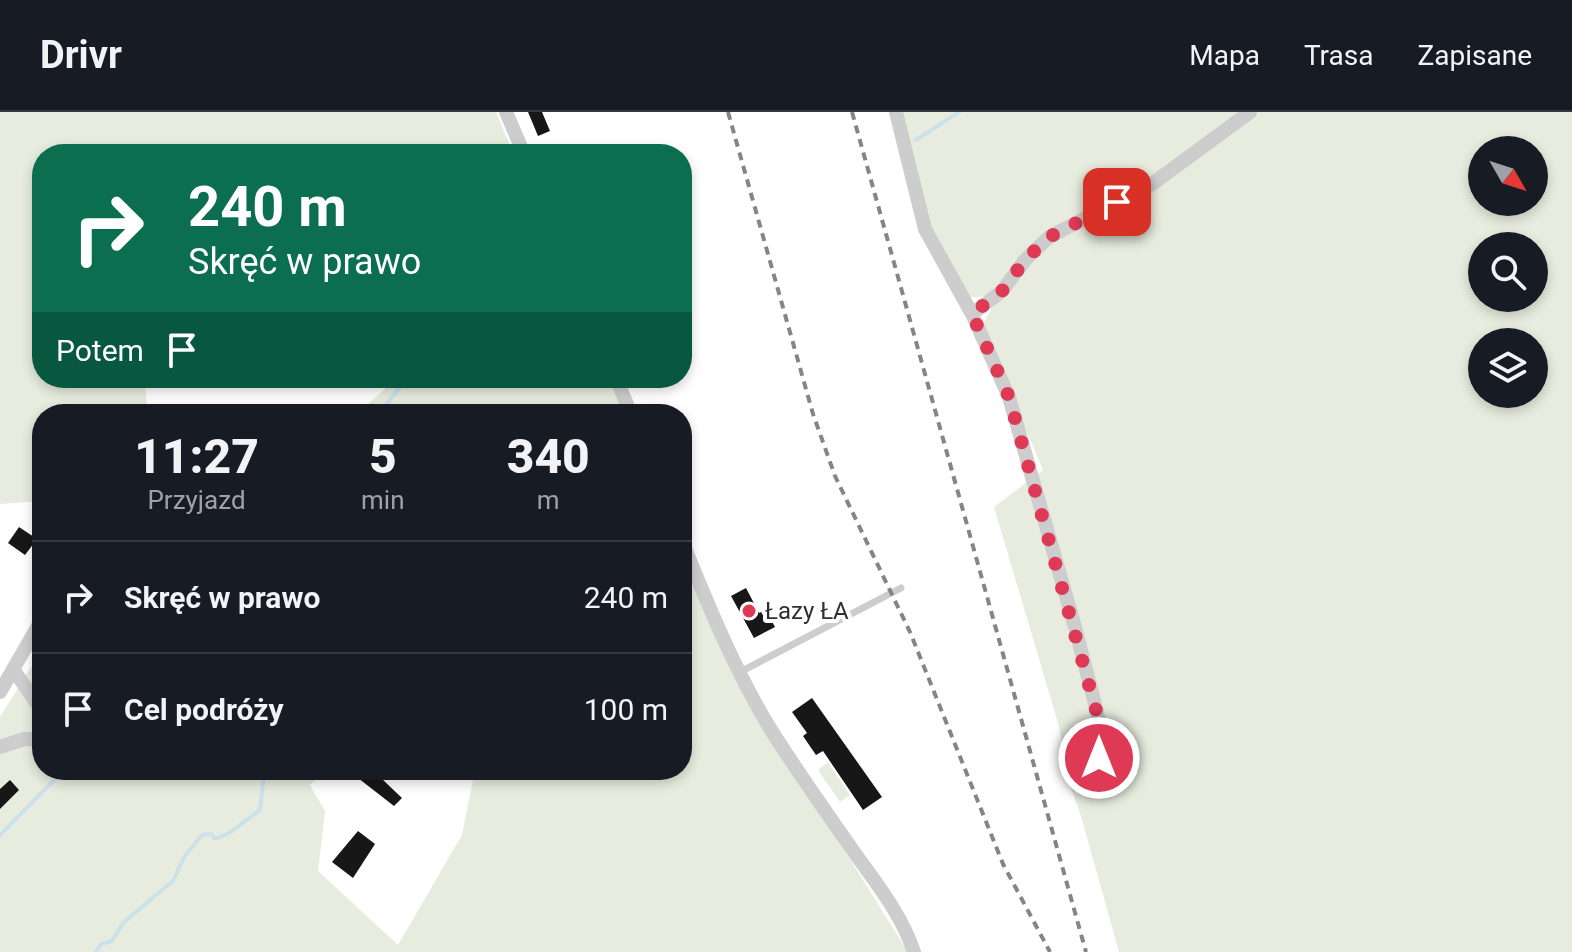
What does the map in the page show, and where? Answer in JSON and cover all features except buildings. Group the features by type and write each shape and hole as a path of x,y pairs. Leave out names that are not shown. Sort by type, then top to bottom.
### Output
{"street":[{"path":"506,112 520,144"},
{"path":"896,112 925,229 972,314 1009,397 1104,739 1099,758 1074,777"},
{"path":"972,314 1002,291 1025,260 1049,237 1152,184 1250,112"},
{"path":"692,567 740,672 772,730 889,903 914,952"},
{"path":"0,692 32,636"},
{"path":"13,669 32,697"},
{"path":"0,747 32,739"}],"lane":[{"path":"740,672 901,588"}],"shaded area":[{"path":"0,112 496,112 509,144 32,144 32,388 146,388 146,404 32,404 32,502 0,504"},
{"path":"891,112 1243,112 1154,177 1057,226 994,291 975,297 967,296 919,231"},
{"path":"1258,112 1572,112 1572,952 1119,952 1081,816 1065,771 1065,754 1058,723 994,507 1043,470 982,326 1011,282 1047,245 1208,151"},
{"path":"386,388 613,388 621,404 368,404"},
{"path":"698,580 732,671 908,952 0,952 0,717 32,665 32,780 315,780 310,785 325,811 318,871 398,945 462,835 473,780 692,780 692,583"},
{"path":"828,762 850,795 840,802 818,770"}],"waterway":[{"path":"916,140 959,112"},
{"path":"387,404 399,388"},
{"path":"0,835 54,780"},
{"path":"96,952 101,944 112,941 124,922 173,881 184,857 202,835 211,834 215,839 229,833 260,810 264,780"}],"railway":[{"path":"728,112 813,414 835,476 910,632 1003,864 1050,952"},
{"path":"852,112 1086,952"}],"place":[{"name":"Łazy ŁA","path":"749,611"}],"route":[{"path":"1099,758 1104,739 1075,627 1009,397 972,314 1002,291 1025,260 1049,237 1117,202"}]}
